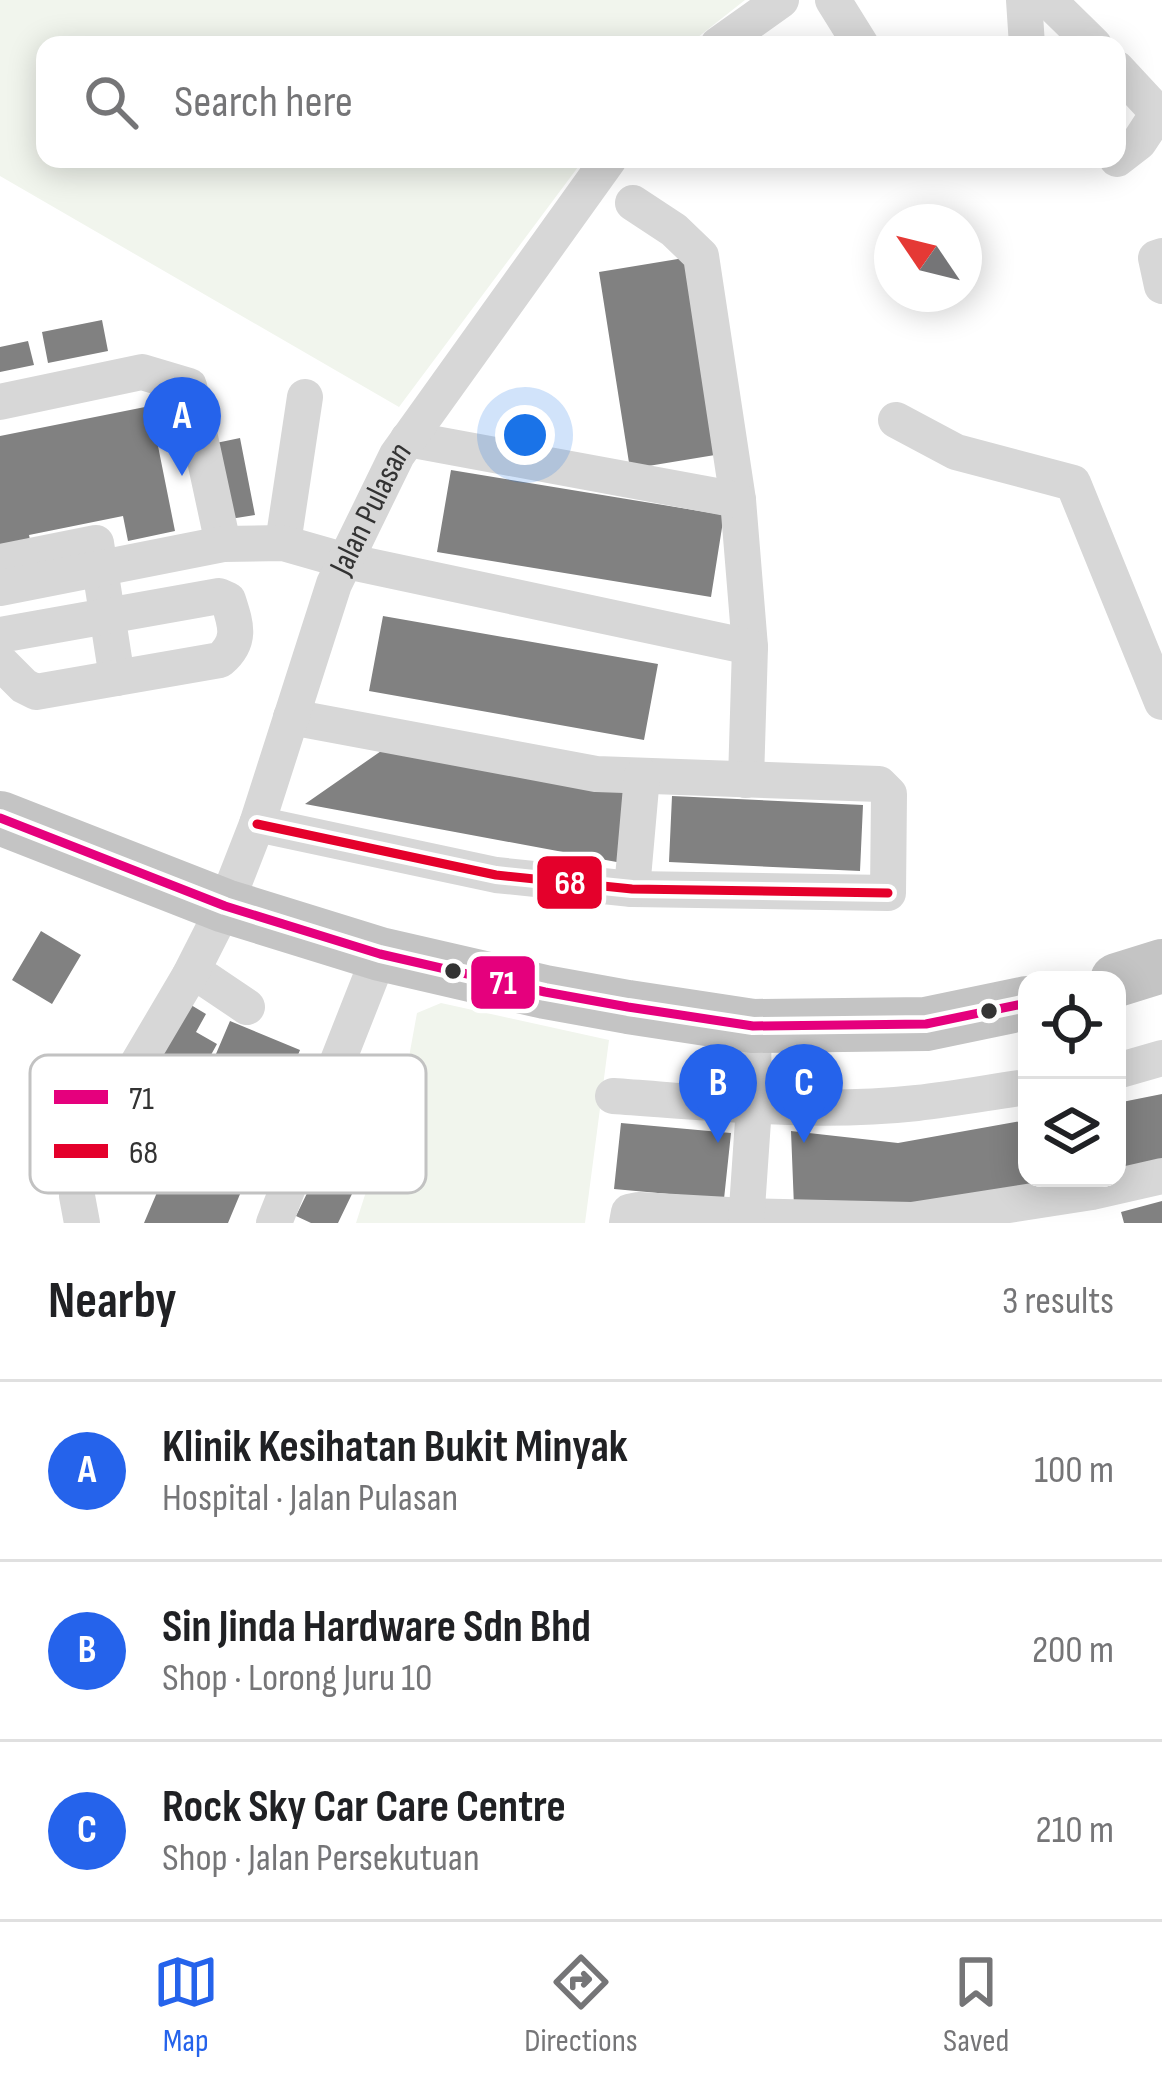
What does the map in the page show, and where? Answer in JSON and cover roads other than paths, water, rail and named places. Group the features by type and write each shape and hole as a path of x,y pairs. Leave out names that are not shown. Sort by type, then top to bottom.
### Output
{"highway":[{"path":"0,818 225,906 380,953 545,992 753,1026 926,1024 1018,1005"},
{"path":"1126,977 1162,966"}],"street":[{"path":"731,36 781,0"},
{"path":"833,0 855,36"},
{"path":"1031,36 1047,2 1084,36"},
{"path":"1126,79 1158,113 1138,142 1126,150"},
{"name":"Jalan Pulasan","path":"144,1055 225,906 257,824 334,584 408,439 602,168"},
{"path":"633,203 674,230 701,256 738,500 750,647 746,780"},
{"path":"1162,256 1156,258 1162,286"},
{"path":"0,402 142,372 189,386 223,544"},
{"path":"283,543 305,397"},
{"path":"896,420 956,452 1073,483 1162,702"},
{"path":"408,439 738,500"},
{"path":"0,562 97,543 117,678"},
{"path":"0,588 223,544 283,543 346,561 750,647"},
{"path":"0,635 218,596 228,600 237,628 230,652 220,660 36,692 0,662"},
{"path":"257,824 496,875 632,889 888,893 889,794 879,784 596,773 291,718"},
{"path":"632,889 642,776"},
{"path":"340,1055 380,953"},
{"path":"190,976 207,980 247,1007"},
{"path":"746,1220 754,1106 753,1026"},
{"path":"1126,1069 1162,1058"},
{"path":"613,1096 754,1106 916,1103 1018,1088"},
{"path":"627,1223 629,1212 639,1210 746,1220 912,1220 1093,1198 1162,1176"},
{"name":"Jalan Pulasan","path":"77,1193 82,1223"},
{"path":"274,1223 286,1193"}],"place":[{"name":"Klinik Kesihatan Bukit Minyak","path":"182,476"},
{"name":"Sin Jinda Hardware Sdn Bhd","path":"718,1143"},
{"name":"Rock Sky Car Care Centre","path":"804,1143"}]}
